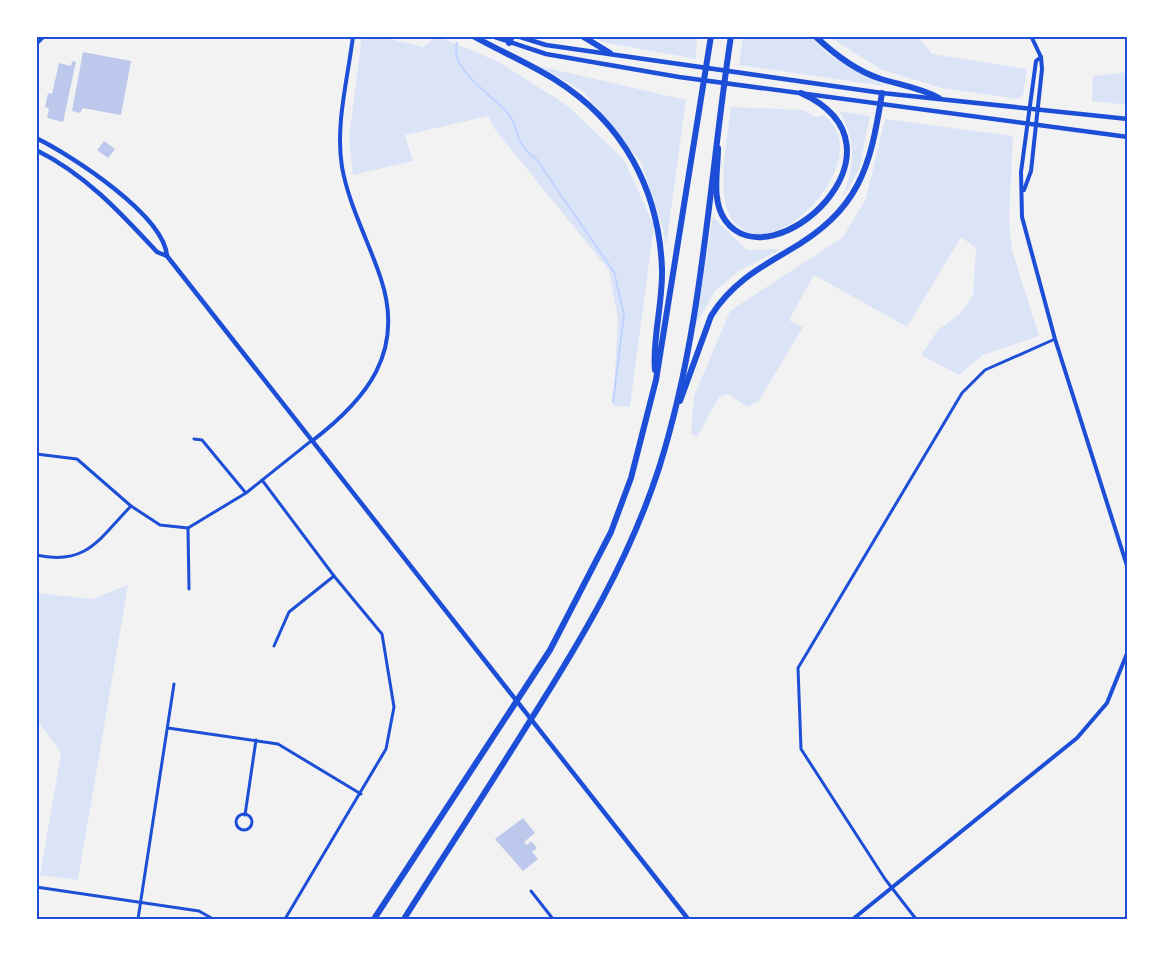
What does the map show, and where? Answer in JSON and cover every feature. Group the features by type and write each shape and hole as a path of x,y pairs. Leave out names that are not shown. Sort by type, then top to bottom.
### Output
{"highway":[{"path":"473,36 553,78 582,98 620,137 642,173 655,212 661,245 662,302 654,363 656,380"},
{"path":"509,43 512,36"},
{"path":"582,36 610,53"},
{"path":"374,919 550,650 611,532 631,478 656,380 708,56 709,36"},
{"path":"404,919 604,601 648,500 675,409 692,329 731,36"},
{"path":"815,36 841,59 864,72 927,91 939,98"},
{"path":"718,123 717,194 725,220 738,232 760,238 784,233 806,220 833,193 844,170 848,153 845,133 833,113 821,102 801,93"},
{"path":"675,409 685,392 711,316 719,303 748,275 828,224 854,194 867,166 882,93"}],"main road":[{"path":"492,36 546,54 679,76 1128,137"},
{"path":"517,36 546,45 882,93 1128,119"},
{"path":"36,138 85,166 114,189 147,220 166,246 167,256"},
{"path":"36,150 64,165 98,190 157,252 167,256 688,919"}],"street":[{"path":"36,44 44,36"},
{"path":"36,454 77,459 131,506 160,525 188,528 246,493 349,410 370,386 379,369 387,339 387,305 382,280 345,184 342,164 340,144 352,36"},
{"path":"1023,191 1031,171 1041,57 1031,36"},
{"path":"1041,57 1036,61 1021,172 1022,217 1054,339 1128,569"},
{"path":"916,919 892,889 801,749 798,669 962,393 985,370 1054,339"},
{"path":"194,439 202,440 246,493"},
{"path":"262,480 334,576 382,634 394,707 386,749 285,919"},
{"path":"36,555 55,559 87,552 131,506"},
{"path":"188,528 189,589"},
{"path":"274,646 289,612 334,576"},
{"path":"854,919 1077,738 1107,703 1128,651"},
{"path":"138,919 174,684"},
{"path":"168,728 278,744 361,794"},
{"path":"245,814 251,818 252,823 250,828 243,830 237,825 237,820 245,814 256,740"},
{"path":"36,886 199,911 213,919"},
{"path":"531,891 553,919"}],"shaded area":[{"path":"362,36 378,36 423,47 437,36 499,62 568,106 624,160 654,225 630,407 613,406 618,320 609,270 496,131 488,116 405,135 413,161 353,175 349,138"},
{"path":"590,36 697,36 696,59 602,42"},
{"path":"743,36 809,36 828,54 885,86 739,65"},
{"path":"828,36 917,36 932,54 1027,69 1023,95 1018,99 941,88 880,69"},
{"path":"539,66 686,100 666,246 663,229 641,162 584,92"},
{"path":"1128,72 1128,105 1092,101 1093,76"},
{"path":"731,107 803,110 815,117 823,115 838,134 839,157 830,182 813,205 792,223 769,233 747,232 730,216 726,206 723,178"},
{"path":"839,111 870,116 859,170 842,199 850,175 852,154 849,134"},
{"path":"885,119 1013,136 1009,221 1012,250 1039,336 983,355 959,375 921,355 938,330 960,314 973,295 976,248 961,237 907,327 814,275 789,320 803,327 758,402 747,407 728,394 719,397 697,437 691,433 694,396 730,311 843,237 866,199"},
{"path":"713,217 747,250 782,249 740,270 715,291 694,327"},
{"path":"128,585 78,880 40,875 61,753 36,718 36,593 92,599"}],"building":[{"path":"83,52 131,61 121,115 83,108 80,113 72,111"},
{"path":"72,61 76,62 63,122 47,118 49,108 45,107 48,93 52,94 59,63 71,66"},
{"path":"104,141 115,149 108,158 97,150"},
{"path":"523,818 535,833 524,842 527,845 531,841 537,848 532,852 538,859 523,871 495,839"}],"waterway":[{"path":"457,43 456,53 466,73 510,116 522,145 537,160 614,272 624,315 613,402"}]}
